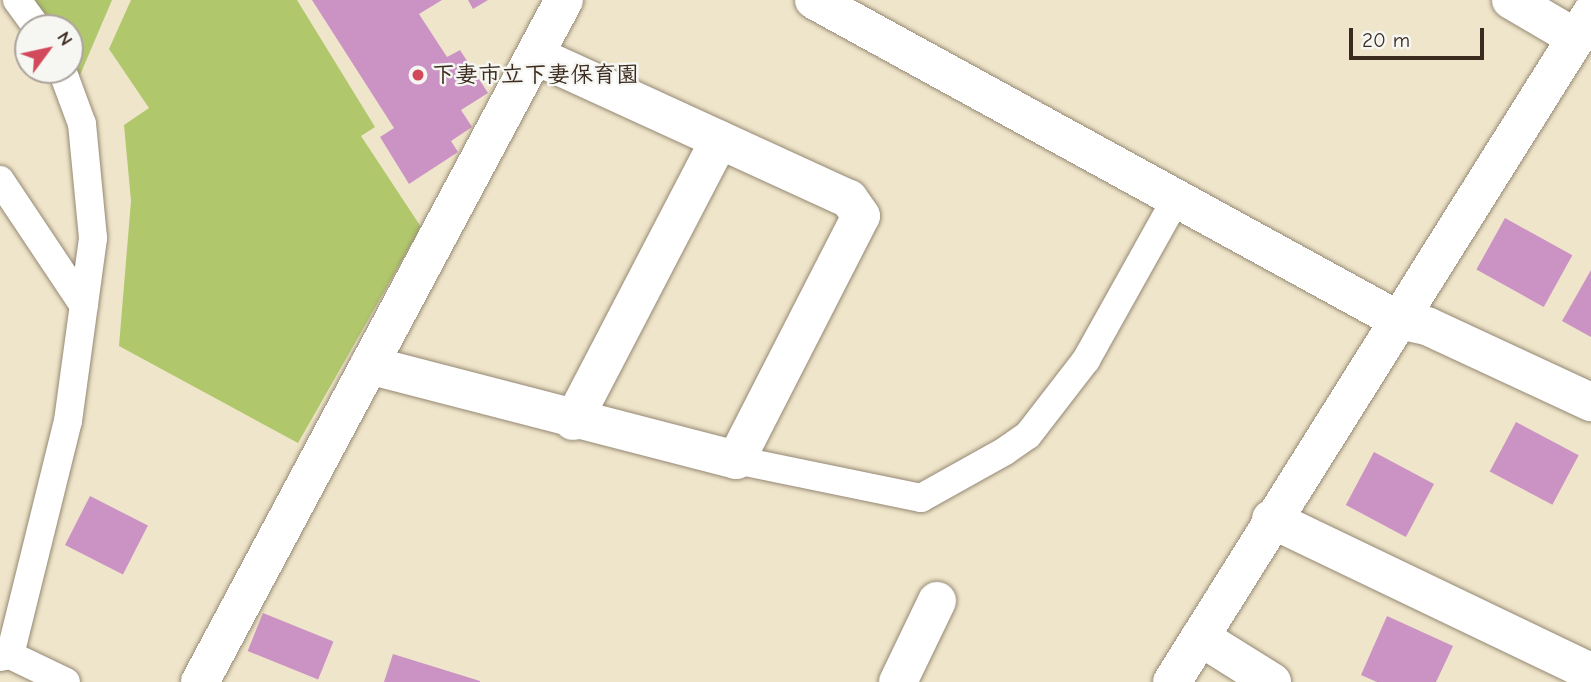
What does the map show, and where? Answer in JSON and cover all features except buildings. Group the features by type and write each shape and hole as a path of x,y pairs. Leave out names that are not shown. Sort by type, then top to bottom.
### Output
{"street":[{"path":"200,682 564,0"},
{"path":"814,0 1398,320 1427,326 1591,402"},
{"path":"1172,682 1271,519 1583,26 1511,0"},
{"path":"369,365 573,421 736,460 861,216 849,199 536,56"},
{"path":"573,421 719,140"},
{"path":"1271,519 1591,672"},
{"path":"898,682 937,601"},
{"path":"1200,637 1272,682"}],"lane":[{"path":"66,682 5,656 68,421 93,238 82,124 67,84"},
{"path":"0,180 84,306"},
{"path":"736,460 921,498 1005,451 1027,435 1086,360 1176,199"}],"green space":[{"path":"27,0 112,0 84,66 84,14 36,14"},
{"path":"131,0 297,0 375,127 361,136 421,227 298,443 119,346 131,201 124,125 149,108 109,49"}],"place":[{"name":"下妻市立下妻保育園","path":"418,75"}]}
